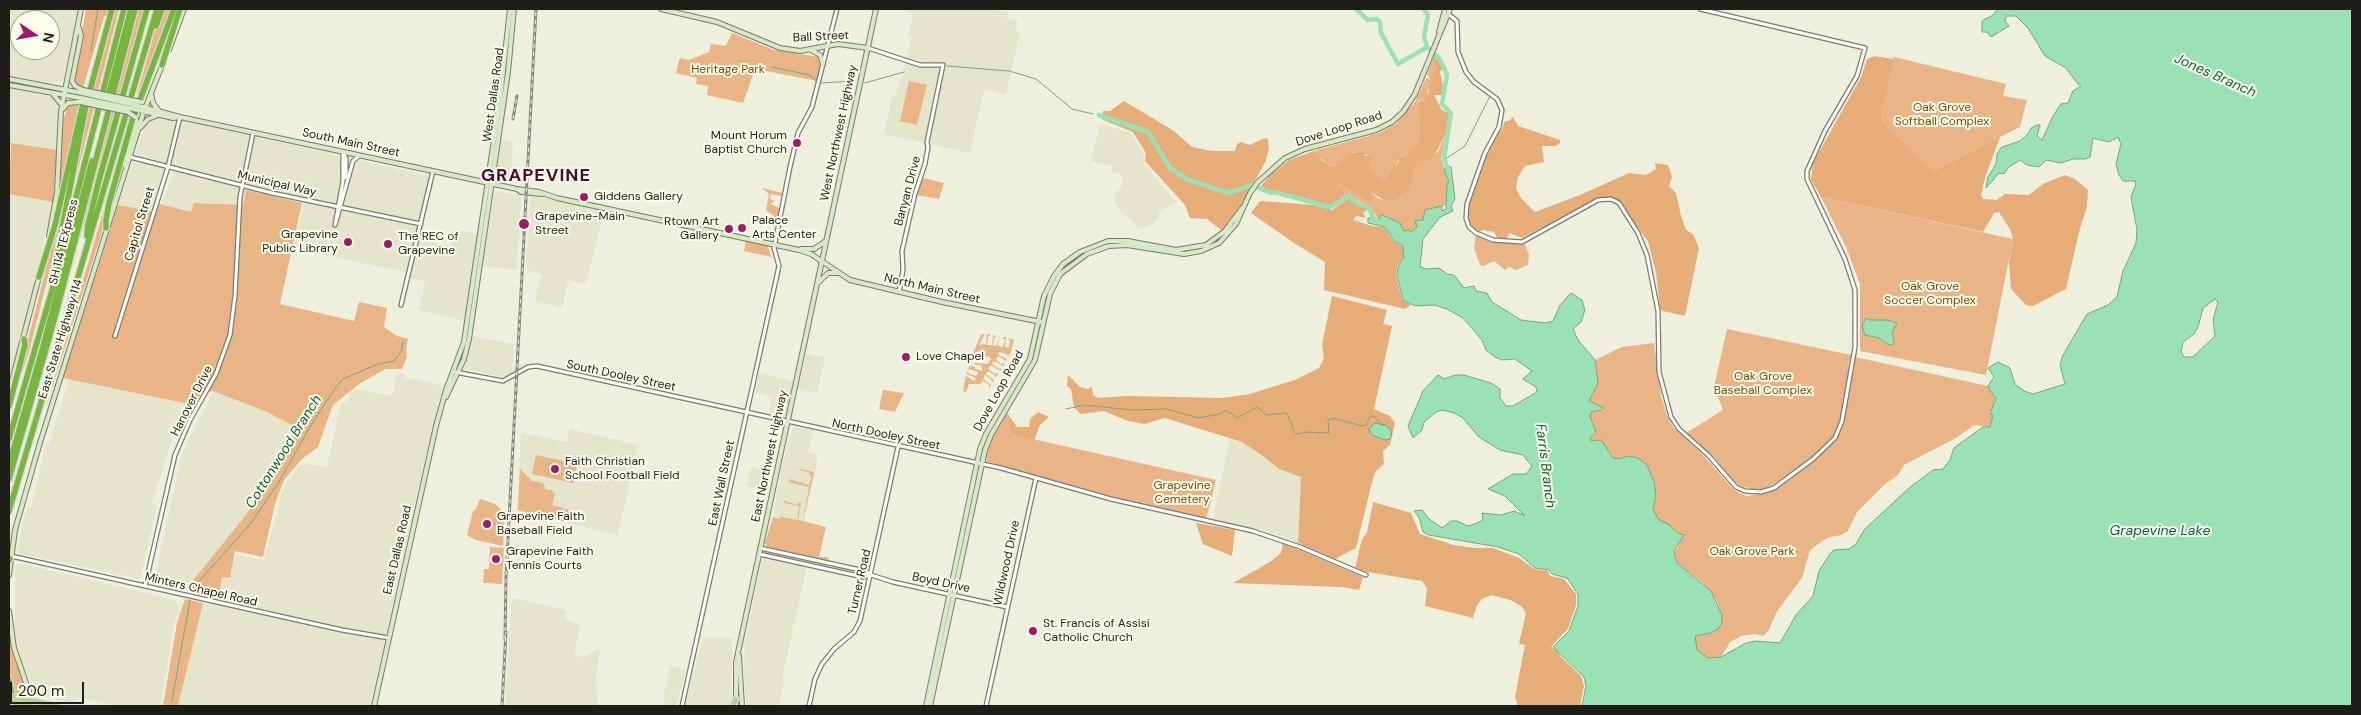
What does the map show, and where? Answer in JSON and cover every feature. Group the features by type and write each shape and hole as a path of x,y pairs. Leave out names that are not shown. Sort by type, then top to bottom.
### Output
{"highway":[{"path":"55,280 57,253 86,105 112,9"},
{"path":"9,439 55,280 124,9"},
{"name":"SH 114 TEXpress","path":"9,465 49,324 131,9"},
{"name":"SH 114 TEXpress","path":"9,479 53,325 135,9"},
{"path":"87,246 88,225 99,180 147,9"},
{"path":"9,511 157,9"},
{"path":"137,77 143,68 162,9"},
{"path":"106,228 110,203 132,122 174,9"},
{"path":"162,66 180,9"},
{"path":"39,277 55,225 75,132 96,52 100,48"},
{"path":"9,406 25,345 24,339"},
{"path":"9,680 15,702"}],"main road":[{"path":"9,392 24,339 55,209 61,111 82,9"},
{"name":"East State Highway 114","path":"9,574 9,558 15,530 38,446 145,109 178,31 184,9"},
{"name":"West Dallas Road","path":"490,183 510,9"},
{"name":"West Dallas Road","path":"490,183 501,121 514,9"},
{"name":"Ball Street","path":"661,9 723,24 778,47 800,51 828,45 851,45 868,48"},
{"name":"West Northwest Highway","path":"822,261 876,9"},
{"name":"Dove Loop Road","path":"926,706 980,464 991,434 1035,360 1041,322 1055,282 1066,268 1087,254 1103,247 1120,244 1175,254 1202,251 1219,243 1236,224 1258,182 1275,166 1296,152 1376,130 1392,122 1409,104 1446,12 1450,9"},
{"path":"78,26 81,36 72,81 75,86 82,96 128,112 136,117 137,122 125,163 126,168"},
{"path":"507,36 510,53"},
{"path":"811,50 820,55 823,64"},
{"name":"South Main Street","path":"9,79 82,96 139,106 159,113 490,183 517,189 521,192 542,194 774,244 799,250 822,261"},
{"name":"South Main Street","path":"9,85 50,92 65,92"},
{"path":"23,88 27,85 43,86"},
{"path":"50,92 56,96 62,106"},
{"path":"139,106 151,93"},
{"path":"139,130 148,119 159,113 151,93"},
{"path":"61,111 68,103 82,96"},
{"path":"499,107 501,121"},
{"name":"East Dallas Road","path":"374,706 432,442 445,399 469,339 490,183"},
{"path":"799,250 814,249 826,241"},
{"name":"North Main Street","path":"822,261 850,280 1041,322"},
{"name":"East Northwest Highway","path":"736,699 735,677 738,656 822,261"},
{"path":"818,283 828,274 838,272"},
{"path":"9,611 14,648 33,705"},
{"name":"Dove Loop Road","path":"930,706 941,645"},
{"name":"East Northwest Highway","path":"738,656 742,706"},
{"path":"9,696 15,702"},
{"path":"734,706 736,699"},
{"path":"9,701 56,706"}],"street":[{"path":"774,244 796,140 810,113 837,9"},
{"path":"1446,12 1457,21 1458,52 1466,72 1474,82 1497,98 1502,110 1501,120 1485,153 1467,204 1466,218 1469,227 1484,237 1518,243 1536,237 1598,200 1611,199 1618,204 1638,233 1647,255 1658,311 1659,372 1671,417 1679,428 1741,490 1761,492 1782,483 1832,442 1842,422 1855,347 1855,290 1845,259 1807,179 1807,171 1824,131 1857,76 1865,48 1700,9"},
{"name":"Banyan Drive","path":"868,48 920,65 943,66 927,142 928,147 923,173 915,194 902,251 903,270 898,292"},
{"name":"Capitol Street","path":"115,336 168,167 180,117"},
{"name":"Hanover Drive","path":"145,586 179,445 190,420 210,388 227,346 234,305 238,222 242,185 253,133"},
{"path":"343,152 346,158 347,184"},
{"path":"338,207 343,181 343,152"},
{"path":"338,207 347,184 352,161 359,156"},
{"name":"Municipal Way","path":"130,157 242,185 421,224"},
{"path":"401,305 434,171"},
{"name":"East Wall Street","path":"682,706 779,264 774,244"},
{"name":"South Dooley Street","path":"456,372 503,380 525,368 537,366 787,422"},
{"name":"North Dooley Street","path":"787,422 980,464"},
{"name":"Turner Road","path":"810,706 817,673 824,660 857,627 871,575 898,447"},
{"path":"980,464 1145,507 1253,530 1300,547 1366,575"},
{"name":"Wildwood Drive","path":"986,706 1036,478"},
{"name":"Boyd Drive","path":"760,548 864,571 871,575 1008,607"},
{"name":"Boyd Drive","path":"759,554 863,576 871,575"},
{"name":"Minters Chapel Road","path":"9,558 341,630 389,638"},
{"path":"830,564 832,570"},
{"path":"832,570 836,565"}],"shaded area":[{"path":"9,9 79,9 64,81 50,84 9,76"},
{"path":"911,9 992,9 1008,12 1007,18 1018,21 1016,31 1020,32 1006,94 984,89 970,153 884,134 892,97 896,97 912,37 908,36 913,14 907,12"},
{"path":"1874,56 1894,59 1882,110 1882,121 1933,171 2000,137 1986,175 1981,195 1983,199 1997,200 2005,194 2029,195 2043,184 2065,175 2075,179 2088,190 2087,207 2080,228 2066,289 2033,306 2026,305 2011,289 2009,261 2013,239 2011,231 1999,212 1994,213 1983,232 1821,197 1811,180 1813,163 1861,77 1867,59"},
{"path":"1439,59 1443,68 1440,72 1444,90 1442,95 1435,95 1435,97 1442,110 1449,113 1446,133 1433,158 1429,161 1421,161 1415,169 1410,191 1405,195 1393,200 1384,200 1371,192 1373,201 1368,203 1344,186 1338,184 1336,190 1343,190 1345,194 1337,202 1327,206 1286,193 1269,191 1261,186 1272,173 1289,160 1314,151 1321,160 1333,167 1351,153 1363,152 1365,156 1371,156 1369,169 1385,183 1391,170 1399,162 1398,157 1405,156 1419,140 1418,103 1420,101 1427,102 1425,97 1429,93 1429,87 1434,78 1433,73 1436,68 1434,62"},
{"path":"9,87 53,97 59,103 57,150 11,143 9,161"},
{"path":"1124,101 1174,131 1192,147 1212,151 1235,151 1237,144 1241,142 1250,145 1265,138 1268,139 1269,149 1265,163 1232,221 1221,230 1207,219 1190,218 1185,205 1145,161 1146,153 1133,132 1101,119 1103,111 1110,111"},
{"path":"161,117 177,120 167,164 135,156 144,128 149,120"},
{"path":"1513,117 1518,126 1560,140 1560,143 1556,146 1542,146 1544,162 1525,166 1518,177 1516,188 1521,198 1535,212 1580,195 1629,173 1646,175 1656,169 1655,163 1668,165 1672,177 1669,186 1676,193 1686,230 1693,234 1699,248 1685,316 1663,311 1660,308 1656,273 1648,241 1615,199 1604,197 1595,200 1522,238 1510,233 1506,239 1498,239 1494,232 1483,230 1479,232 1472,227 1467,216 1468,206 1480,171 1494,138 1502,129 1505,121 1509,121"},
{"path":"182,120 429,176 417,239 451,246 455,229 478,234 465,321 419,310 425,281 408,278 405,272 293,248 304,202 246,190 244,205 194,203 191,212 161,205 174,171 236,186 237,182 172,165"},
{"path":"1100,124 1131,133 1144,156 1143,163 1176,202 1159,212 1159,218 1148,227 1140,228 1122,213 1114,201 1116,192 1121,188 1123,179 1121,174 1111,172 1112,166 1091,161"},
{"path":"501,140 513,142 511,184 496,178"},
{"path":"133,161 165,169 150,211 118,205"},
{"path":"495,191 521,195 517,270 483,266"},
{"path":"9,194 53,202 31,299 9,381"},
{"path":"530,195 604,210 586,284 568,280 562,308 535,301 542,274 526,270"},
{"path":"1349,198 1357,205 1368,209 1363,213 1366,218 1356,216 1353,220 1372,226 1384,227 1394,242 1403,247 1404,257 1398,264 1396,274 1402,300 1411,305 1405,309 1324,290 1325,262 1251,213 1260,201 1314,205 1332,210"},
{"path":"1332,296 1387,310 1383,324 1392,326 1374,409 1390,416 1395,423 1390,445 1383,451 1384,464 1376,471 1373,478 1356,548 1335,559 1298,543 1301,477 1279,469 1242,442 1165,418 1144,424 1128,421 1104,411 1081,414 1074,407 1071,389 1067,386 1068,375 1080,387 1088,389 1092,387 1093,395 1098,398 1127,396 1223,398 1250,394 1295,380 1319,368 1324,358 1322,345"},
{"path":"472,336 514,344 512,374 503,377 464,369"},
{"path":"806,354 825,357 817,393 793,388 786,416 769,413 772,397 755,392 759,373 800,383"},
{"path":"397,373 404,374 404,377 443,386 425,458 370,706 178,706 203,603 214,605 215,594 219,595 222,577 230,578 235,555 264,560 283,488 299,466 309,464 327,467 341,402 347,404 350,394 357,389 392,396"},
{"path":"69,379 188,403 183,421 178,421 152,504 157,506 140,579 17,553 23,521 28,507 31,508 46,444 49,444"},
{"path":"213,391 267,412 290,424 294,432 290,448 279,470 187,588 155,581 155,576 182,453"},
{"path":"1038,412 1049,417 1040,425 1034,440 1010,434 1007,413 1017,427 1029,427 1030,419"},
{"path":"793,427 813,430 808,452 818,455 804,522 773,517 783,462"},
{"path":"570,429 638,445 618,535 517,511 521,433 567,442"},
{"path":"1230,439 1242,442 1279,469 1301,476 1298,543 1267,531 1213,520"},
{"path":"751,467 769,473 765,490 747,486"},
{"path":"1373,502 1411,513 1420,534 1454,545 1493,548 1519,558 1534,569 1548,571 1550,576 1564,579 1576,594 1576,605 1568,629 1551,647 1557,650 1561,657 1581,676 1584,686 1580,706 1518,706 1515,697 1525,645 1519,644 1526,613 1522,607 1513,601 1492,595 1482,599 1477,605 1473,618 1425,606 1427,588 1422,581 1367,572 1355,568 1362,539 1367,533"},
{"path":"1196,523 1235,530 1232,556 1203,544"},
{"path":"1283,543 1363,577 1359,590 1341,587 1233,583 1270,562 1281,553"},
{"path":"763,555 807,565 782,679 784,681 779,706 747,706 744,678 745,645"},
{"path":"23,564 175,600 180,608 175,620 160,706 116,706 78,697 77,701 65,702 36,695 21,660 15,635 15,565"},
{"path":"512,598 567,610 565,620 580,625 574,654 583,657 600,648 596,677 598,706 505,706"},
{"path":"703,638 732,638 732,699 729,706 685,705"},
{"path":"671,665 686,670 676,706 666,706 663,699"}],"green space":[{"path":"86,9 114,9 104,17 83,88 75,83 74,75"},
{"path":"115,9 119,9 75,182 92,89"},
{"path":"138,9 144,9 120,95 116,94"},
{"path":"164,9 173,9 136,98 154,34"},
{"name":"Heritage Park","path":"732,33 774,50 819,57 822,60 818,81 755,69 743,103 707,95 708,86 696,84 697,78 676,73 680,58 689,60 709,52 711,44 726,46"},
{"path":"1435,54 1439,59 1437,59 1434,78 1428,90 1427,102 1420,101 1421,98 1416,105 1418,103 1419,140 1405,156 1401,156 1385,184 1369,169 1371,156 1354,152 1333,167 1318,157 1314,151 1379,133 1397,123 1399,124 1397,122 1415,102 1426,78 1430,79 1427,74"},
{"name":"Oak Grove Softball Complex","path":"1894,57 2006,84 2003,96 2027,100 2020,127 1933,171 1882,121 1882,110"},
{"path":"909,81 927,85 917,125 900,121"},
{"path":"69,104 79,104 57,204 62,123"},
{"path":"111,111 115,112 51,343 91,190"},
{"path":"81,117 56,246 29,352 9,413 57,226"},
{"path":"1446,133 1441,159 1449,181 1447,185 1447,205 1425,211 1423,221 1417,221 1417,227 1411,232 1408,230 1404,231 1396,221 1383,215 1378,219 1370,207 1351,197 1350,193 1337,202 1345,194 1343,190 1335,190 1337,184 1344,186 1368,203 1372,196 1371,192 1379,199 1392,200 1405,195 1410,191 1415,169 1421,161 1438,152"},
{"path":"11,143 57,150 53,202 9,194"},
{"path":"113,178 103,229 46,407 46,406"},
{"path":"923,178 944,183 939,199 916,195"},
{"path":"762,188 783,193 783,196 771,194 770,199 775,201 770,204 780,208 776,222 765,220 767,216 768,220 773,221 774,216 766,210 769,194"},
{"path":"246,190 302,203 280,304 354,321 359,302 387,308 384,327 397,336 408,339 407,357 402,369 386,369 362,382 333,405 318,447 302,459 284,480 275,504 263,557 235,551 230,578 222,577 219,595 187,588 279,470 290,448 294,432 290,424 267,412 213,391 200,395 194,405 63,378 118,205 156,212 159,204 191,212 194,203 243,205"},
{"name":"Oak Grove Soccer Complex","path":"1821,197 2013,239 1986,375 1860,351 1860,284 1846,247"},
{"path":"1476,235 1499,243 1525,244 1529,255 1528,265 1516,270 1509,267 1505,270 1494,261 1483,266 1480,265 1474,248"},
{"path":"746,241 768,246 771,257 744,251"},
{"name":"Oak Grove Park","path":"1727,329 1851,355 1848,366 1852,366 1855,357 1988,386 1996,397 1990,413 1993,416 1990,427 1974,425 1956,438 1904,465 1898,475 1885,484 1857,512 1848,531 1841,535 1827,538 1810,550 1802,578 1776,613 1769,630 1763,636 1755,634 1741,636 1730,642 1721,657 1708,658 1697,650 1695,636 1711,633 1722,615 1717,601 1704,584 1677,563 1674,551 1678,548 1680,540 1678,533 1668,524 1659,520 1653,509 1656,495 1647,465 1613,458 1601,440 1591,441 1590,438 1596,433 1590,416 1591,412 1601,410 1589,401 1598,383 1595,360 1622,347 1654,343 1661,395 1667,416 1673,427 1700,452 1734,490 1746,496 1767,493 1777,489 1815,460 1814,457 1774,484 1763,489 1753,489 1741,486 1730,478 1714,457 1686,433 1723,410 1714,387"},
{"path":"985,334 979,345 986,344 987,334 991,335 988,337 987,345 992,345 993,335 997,336 994,338 993,345 997,346 999,336 998,346 1003,347 1005,340 1002,337 1006,337 1005,347 1009,348 1010,341 1008,338 1014,340 1011,351 1008,357 1007,354 999,352 998,355 1007,359 1006,361 998,356 996,360 1001,364 1005,363 1003,366 994,361 992,364 999,369 1002,368 1000,371 991,365 988,369 995,374 999,373 995,378 995,375 988,371 986,374 994,380 992,383 991,379 985,375 983,379 991,385 989,388 989,385 983,381 980,384 969,384 966,393 963,390 966,376 974,381 976,378 966,374 968,371 969,374 976,376 979,372 968,369 969,367 972,366 982,371 982,366 974,363 988,364 991,359 988,356 975,360 975,358 983,355 983,349 975,353 975,356 972,355 981,335"},
{"path":"883,390 904,393 895,412 879,409"},
{"name":"Grapevine Cemetery","path":"1007,413 1010,434 1216,480 1206,518 1137,503 987,462 986,457 991,441"},
{"name":"Faith Christian School Football Field","path":"536,455 577,464 573,483 532,474"},
{"path":"817,460 803,521 809,487 789,482 789,479 802,483 803,481 804,484 809,485 812,476 810,477 810,473 792,467 814,472"},
{"path":"520,469 532,481 543,483 546,490 553,490 552,492 555,494 552,505 569,510 566,522 518,510"},
{"name":"Grapevine Faith Baseball Field","path":"480,499 495,504 505,513 503,546 476,540 467,535 473,511 476,509"},
{"path":"785,500 798,505 798,502 801,503 798,520 826,527 819,557 828,557 829,560 767,547 765,543 773,517 780,519 781,514 782,517 797,520 799,506 784,503"},
{"path":"490,547 504,548 502,584 483,583 484,569 489,569"},
{"path":"185,599 203,603 178,706 163,706 177,623"},
{"path":"9,635 16,663 28,695 26,697 13,694 9,665"}],"water":[{"name":"Grapevine Lake","path":"1998,9 2352,9 2352,706 1582,706 1586,686 1584,677 1553,647 1569,631 1578,606 1578,594 1567,578 1552,574 1549,570 1535,568 1519,554 1498,547 1429,535 1423,532 1419,517 1414,511 1422,510 1428,518 1442,528 1451,521 1457,521 1468,526 1475,524 1483,520 1482,513 1501,515 1514,511 1525,516 1505,496 1488,489 1513,474 1526,474 1532,466 1523,455 1500,450 1479,437 1462,417 1454,413 1442,410 1436,412 1424,422 1422,430 1413,438 1408,426 1423,391 1438,375 1444,379 1455,375 1464,375 1491,383 1500,389 1500,398 1506,406 1513,406 1537,392 1536,387 1523,379 1532,371 1515,359 1502,360 1495,357 1486,350 1482,340 1463,318 1447,309 1435,305 1415,306 1403,300 1397,274 1399,264 1404,257 1403,246 1395,242 1385,227 1368,223 1368,218 1380,219 1380,215 1382,215 1400,223 1404,231 1409,230 1411,232 1417,227 1415,221 1423,220 1425,210 1442,206 1442,211 1446,209 1447,185 1449,181 1444,170 1447,166 1451,167 1455,199 1451,206 1453,211 1440,217 1423,239 1420,267 1427,269 1439,268 1447,274 1454,275 1464,288 1474,286 1476,291 1487,293 1492,302 1521,320 1545,323 1553,321 1560,305 1571,293 1582,300 1585,310 1581,322 1573,329 1578,340 1595,360 1598,383 1589,401 1604,408 1591,412 1590,416 1596,433 1590,438 1591,441 1601,440 1613,458 1619,459 1628,456 1638,458 1647,465 1654,482 1656,496 1653,509 1659,520 1684,535 1674,551 1677,563 1711,591 1722,615 1722,622 1719,628 1711,633 1695,636 1697,650 1708,658 1721,657 1746,643 1756,641 1780,643 1796,615 1813,596 1819,571 1830,554 1834,550 1849,549 1856,544 1864,530 1909,488 1933,470 1943,469 1950,460 1954,448 1983,427 1990,427 1993,415 1990,414 1996,398 1988,386 1994,377 1988,368 1998,362 2010,368 2015,384 2024,391 2033,394 2065,384 2060,365 2063,355 2087,314 2108,305 2117,297 2123,271 2136,243 2137,230 2131,197 2136,184 2135,181 2123,181 2119,175 2116,164 2121,144 2118,137 2109,142 2093,138 2090,157 2085,159 2073,159 2061,163 2046,160 2039,167 2027,165 2020,160 2009,167 2004,174 1999,173 1986,188 1988,177 1996,164 1997,154 2002,147 2020,141 2028,134 2031,128 2037,125 2040,125 2037,136 2042,140 2061,104 2068,103 2073,91 2081,86 2066,68 2045,56 2028,28 2016,16 2006,16 2005,21 2009,26 1991,37 1987,32 1982,32 1982,21 1993,15","holes":["2215,299 2218,302 2213,320 2215,336 2193,357 2184,357 2181,352 2183,342 2194,334 2203,308"]},
{"path":"1866,318 1897,323 1892,332 1894,342 1892,345 1879,338 1865,335 1862,326"},
{"path":"1375,423 1385,425 1392,430 1390,439 1385,440 1372,435 1369,429"}],"waterway":[{"path":"91,51 98,9"},
{"name":"Farris Branch","path":"1356,9 1368,20 1377,19 1380,22 1381,33 1398,64 1427,47 1439,58 1447,74 1442,104 1451,113 1444,159 1449,172"},
{"path":"1424,9 1428,15 1424,36 1427,47"},
{"path":"947,66 1009,71 1036,79 1072,109 1093,114"},
{"path":"772,67 809,75 817,82"},
{"path":"865,83 904,72"},
{"path":"821,83 854,81"},
{"path":"1444,160 1465,146 1490,96"},
{"path":"1099,115 1148,132 1170,168 1189,180 1229,193 1252,185 1268,192 1330,207 1349,196 1358,204 1369,208 1373,218 1378,221"},
{"name":"Cottonwood Branch","path":"192,592 194,587 251,523 279,482 311,425 336,387 343,379 378,364 394,361 401,352 403,342"},
{"path":"1066,409 1084,405 1132,410 1167,409 1198,418 1220,414 1226,410 1237,418 1257,407 1267,415 1287,413 1297,434 1308,432 1329,433 1328,420 1333,418 1362,426 1366,425 1370,417 1373,416 1384,426"},
{"name":"Cottonwood Branch","path":"172,701 190,600"}],"railway":[{"path":"505,639 506,577 536,9"},
{"path":"513,119 517,96"},
{"path":"502,706 506,632"}],"place":[{"name":"Mount Horum Baptist Church","path":"797,143"},
{"name":"Giddens Gallery","path":"584,197"},
{"name":"Grapevine-Main Street","path":"524,224"},
{"name":"Palace Arts Center","path":"742,228"},
{"name":"Rtown Art Gallery","path":"729,229"},
{"name":"Grapevine Public Library","path":"348,242"},
{"name":"The REC of Grapevine","path":"388,244"},
{"name":"Love Chapel","path":"906,357"},
{"name":"Faith Christian School Football Field","path":"555,469"},
{"name":"Grapevine Faith Baseball Field","path":"487,524"},
{"name":"Grapevine Faith Tennis Courts","path":"496,559"},
{"name":"St. Francis of Assisi Catholic Church","path":"1033,631"}],"district":[{"name":"GRAPEVINE","path":"536,176"}],"water label":[{"name":"Jones Branch","path":"2215,76"}],"park label":[{"name":"Oak Grove Baseball Complex","path":"1763,384"}]}
